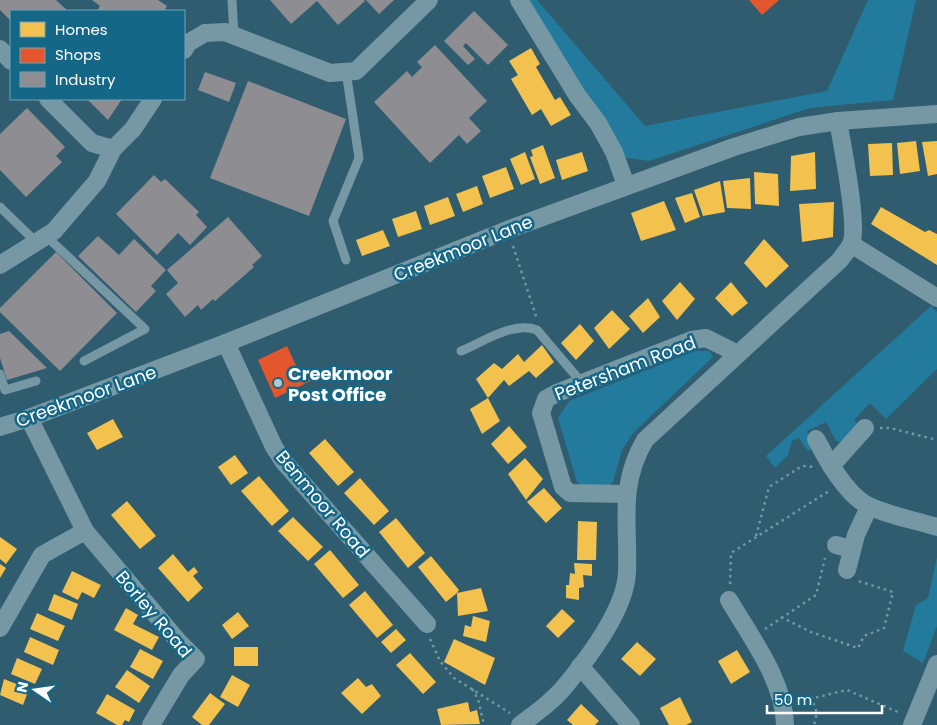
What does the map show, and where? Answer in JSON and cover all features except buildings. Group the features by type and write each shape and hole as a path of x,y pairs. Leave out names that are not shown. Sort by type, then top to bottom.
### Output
{"street":[{"path":"185,48 188,43 205,33 225,32 330,73 356,71 429,0"},
{"path":"519,0 576,95 598,123 614,152 626,185"},
{"path":"0,49 10,60"},
{"path":"49,100 92,143 113,149"},
{"path":"0,265 54,231 97,181 113,149 134,129 152,100"},
{"name":"Creekmoor Lane","path":"0,427 29,418 226,343 507,230 626,185 799,127 838,121 937,114"},
{"path":"522,723 558,693 580,666 604,632 623,597 627,575 627,494 629,476 635,457 645,440 839,260 851,244 852,226 848,182 838,121"},
{"path":"851,244 937,298"},
{"name":"Petersham Road","path":"627,494 570,493 563,487 541,413 546,399 692,340 706,338 738,354"},
{"name":"Benmoor Road","path":"226,343 274,447 284,461 427,624"},
{"name":"Borley Road","path":"29,418 85,530 165,627 196,659 181,675 151,725"},
{"path":"831,466 864,428"},
{"path":"816,439 831,466 843,482 869,507 937,527"},
{"path":"850,574 839,549 869,507"},
{"path":"0,628 42,555 85,530"},
{"path":"729,600 752,639 779,693 783,706 785,725"},
{"path":"914,722 937,664"},
{"path":"580,666 632,725"}],"lane":[{"path":"232,0 234,36"},
{"path":"346,72 359,158 333,221 346,260"},
{"path":"0,207 41,239 145,328 84,362"},
{"path":"461,351 517,328 529,327 537,330 582,383"},
{"path":"0,374 5,390 36,381"}],"path":[{"path":"507,230 536,316 537,330"},
{"path":"864,428 890,428 937,440"},
{"path":"756,538 769,487 802,466 831,466"},
{"path":"729,600 731,553 843,482"},
{"path":"752,639 781,617 816,595 839,549"},
{"path":"781,617 811,632 858,648 864,636 884,628 893,592 850,574"},
{"path":"427,624 429,638 440,662 454,678 522,723"},
{"path":"471,688 478,699 484,725"},
{"path":"783,706 810,697 847,690 914,722"},
{"path":"810,697 817,713 814,725"}],"shaded area":[{"path":"527,0 537,0 645,126 827,91 868,0 916,0 893,100 810,108 649,161 626,158"},
{"path":"931,306 937,312 937,369 886,419 870,403 854,420 860,427 842,442 836,441 826,422 807,431 814,448 808,451 799,438 792,441 788,455 775,468 766,456"},
{"path":"695,351 709,351 713,357 633,433 622,450 613,482 609,486 581,486 577,482 558,418 569,401"},
{"path":"937,557 937,626 923,663 903,651 916,605 928,598"}],"place":[{"name":"Creekmoor Post Office","path":"278,383"}]}
